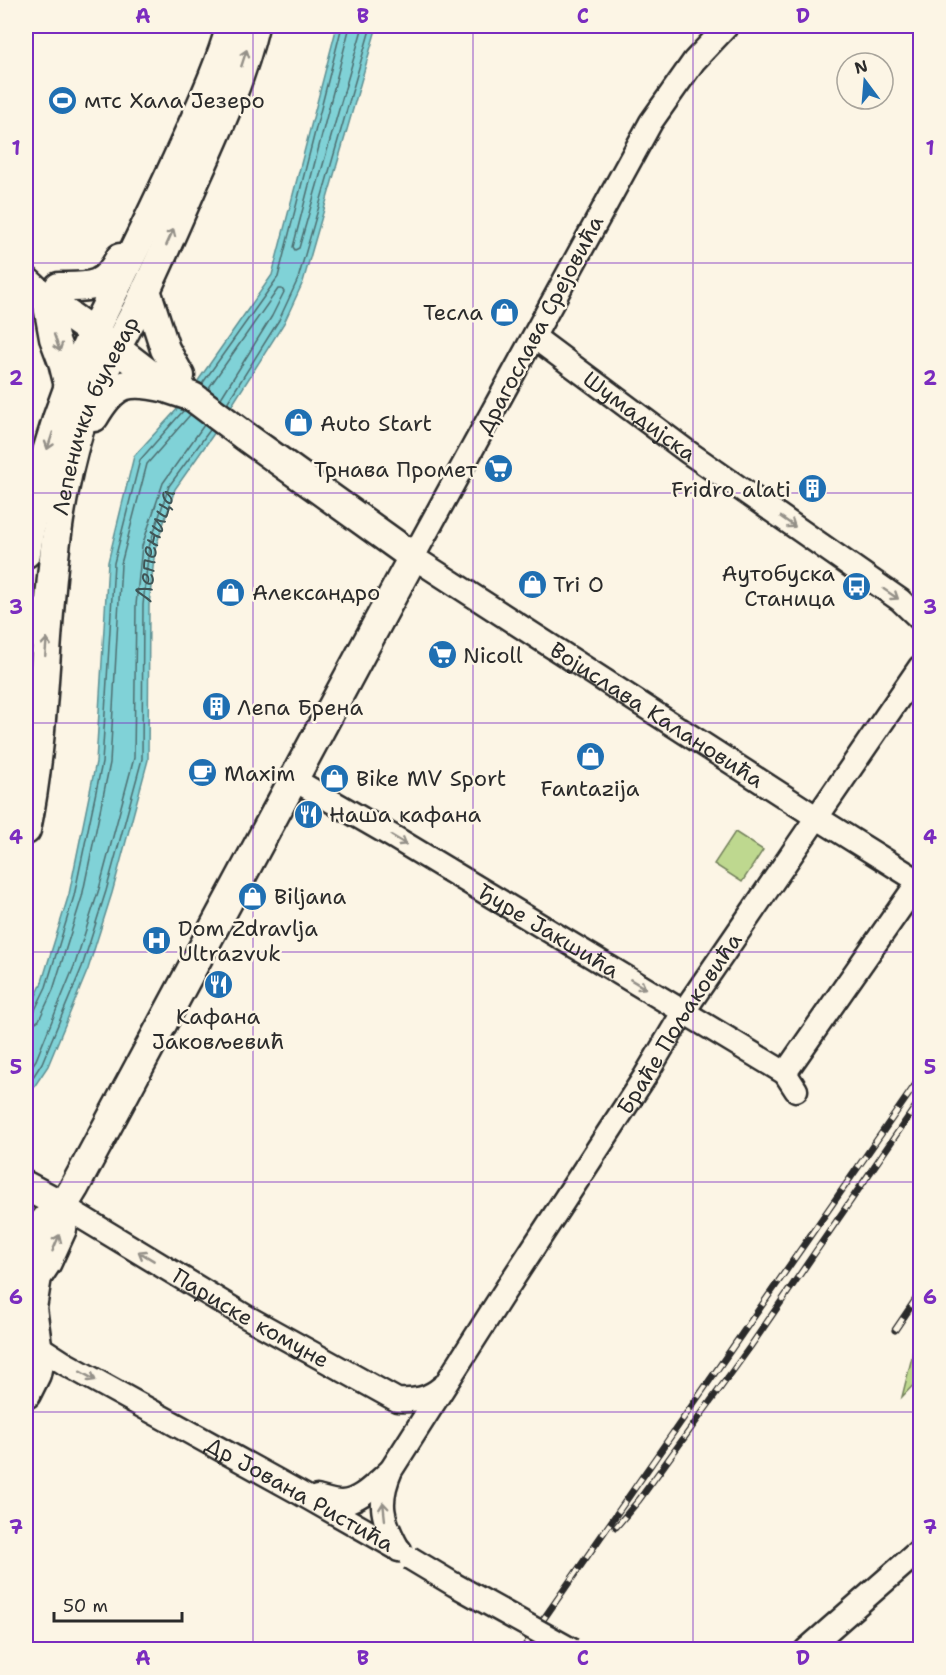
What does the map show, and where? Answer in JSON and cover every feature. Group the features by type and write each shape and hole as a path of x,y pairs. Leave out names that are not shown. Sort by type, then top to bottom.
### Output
{"main road":[{"name":"Лепенички булевар","path":"26,553 41,469 69,386 213,80 231,26"},
{"name":"Лепенички булевар","path":"26,830 38,747 61,506 74,446 88,405 146,290 218,130 254,26"},
{"path":"26,281 53,293 90,286 105,279 113,271 130,242 147,224"},
{"path":"26,273 53,293"},
{"path":"74,446 114,390 130,383 180,387 146,290"},
{"path":"53,293 54,338 69,386"},
{"name":"Војислава Калановића","path":"53,293 121,340 246,437 413,557"},
{"name":"Драгослава Срејовића","path":"26,1389 36,1374 39,1359 32,1342 29,1272 47,1262 62,1228 63,1206 413,557"},
{"path":"26,1186 63,1206"}],"street":[{"name":"Драгослава Срејовића","path":"413,557 651,122 694,62 728,26"},
{"name":"Шумадијска","path":"534,337 688,452 900,600 921,619"},
{"name":"Војислава Калановића","path":"413,557 920,882"},
{"name":"Браће Пољаковића","path":"391,1470 644,1078 684,1011 921,667"},
{"name":"Ђуре Јакшића","path":"293,779 684,1011 791,1082 920,882"},
{"name":"Париске комуне","path":"63,1206 245,1316 397,1400"},
{"name":"Др Јована Ристића","path":"32,1342 64,1363 297,1492 455,1586 572,1650"},
{"path":"397,1400 409,1401 428,1397 446,1384"},
{"path":"397,1400 403,1410 406,1423 407,1444"},
{"path":"297,1492 343,1503 367,1491 391,1470"},
{"path":"391,1470 382,1494 383,1517 387,1530 404,1554"},
{"path":"806,1650 921,1550"}],"green space":[{"path":"735,832 763,850 742,882 714,864"},
{"path":"920,1322 920,1378 902,1397 912,1357 915,1331"}],"water":[{"path":"337,26 377,26 303,282 284,323 215,432 175,489 155,549 149,605 148,760 112,893 88,969 48,1066 26,1099 26,1017 41,985 69,894 96,762 108,562 134,456 181,405 272,275"}],"railway":[{"path":"522,1650 920,1078"},
{"path":"616,1527 639,1500 750,1347 920,1100"},
{"path":"895,1330 920,1293"}],"place":[{"name":"мтс Хала Језеро","path":"63,100"},
{"name":"Тесла","path":"504,312"},
{"name":"Auto Start","path":"299,423"},
{"name":"Трнава Промет","path":"498,469"},
{"name":"Fridro alati","path":"812,489"},
{"name":"Tri O","path":"532,584"},
{"name":"Аутобуска Станица","path":"856,586"},
{"name":"Александро","path":"231,592"},
{"name":"Nicoll","path":"442,655"},
{"name":"Лепа Брена","path":"216,707"},
{"name":"Fantazija","path":"590,756"},
{"name":"Maxim","path":"203,773"},
{"name":"Bike MV Sport","path":"335,778"},
{"name":"Наша кафана","path":"308,814"},
{"name":"Biljana","path":"253,896"},
{"name":"Dom Zdravlja Ultrazvuk","path":"157,941"},
{"name":"Кафана Јаковљевић","path":"218,984"}],"water label":[{"name":"Лепеница","path":"157,547"}]}
